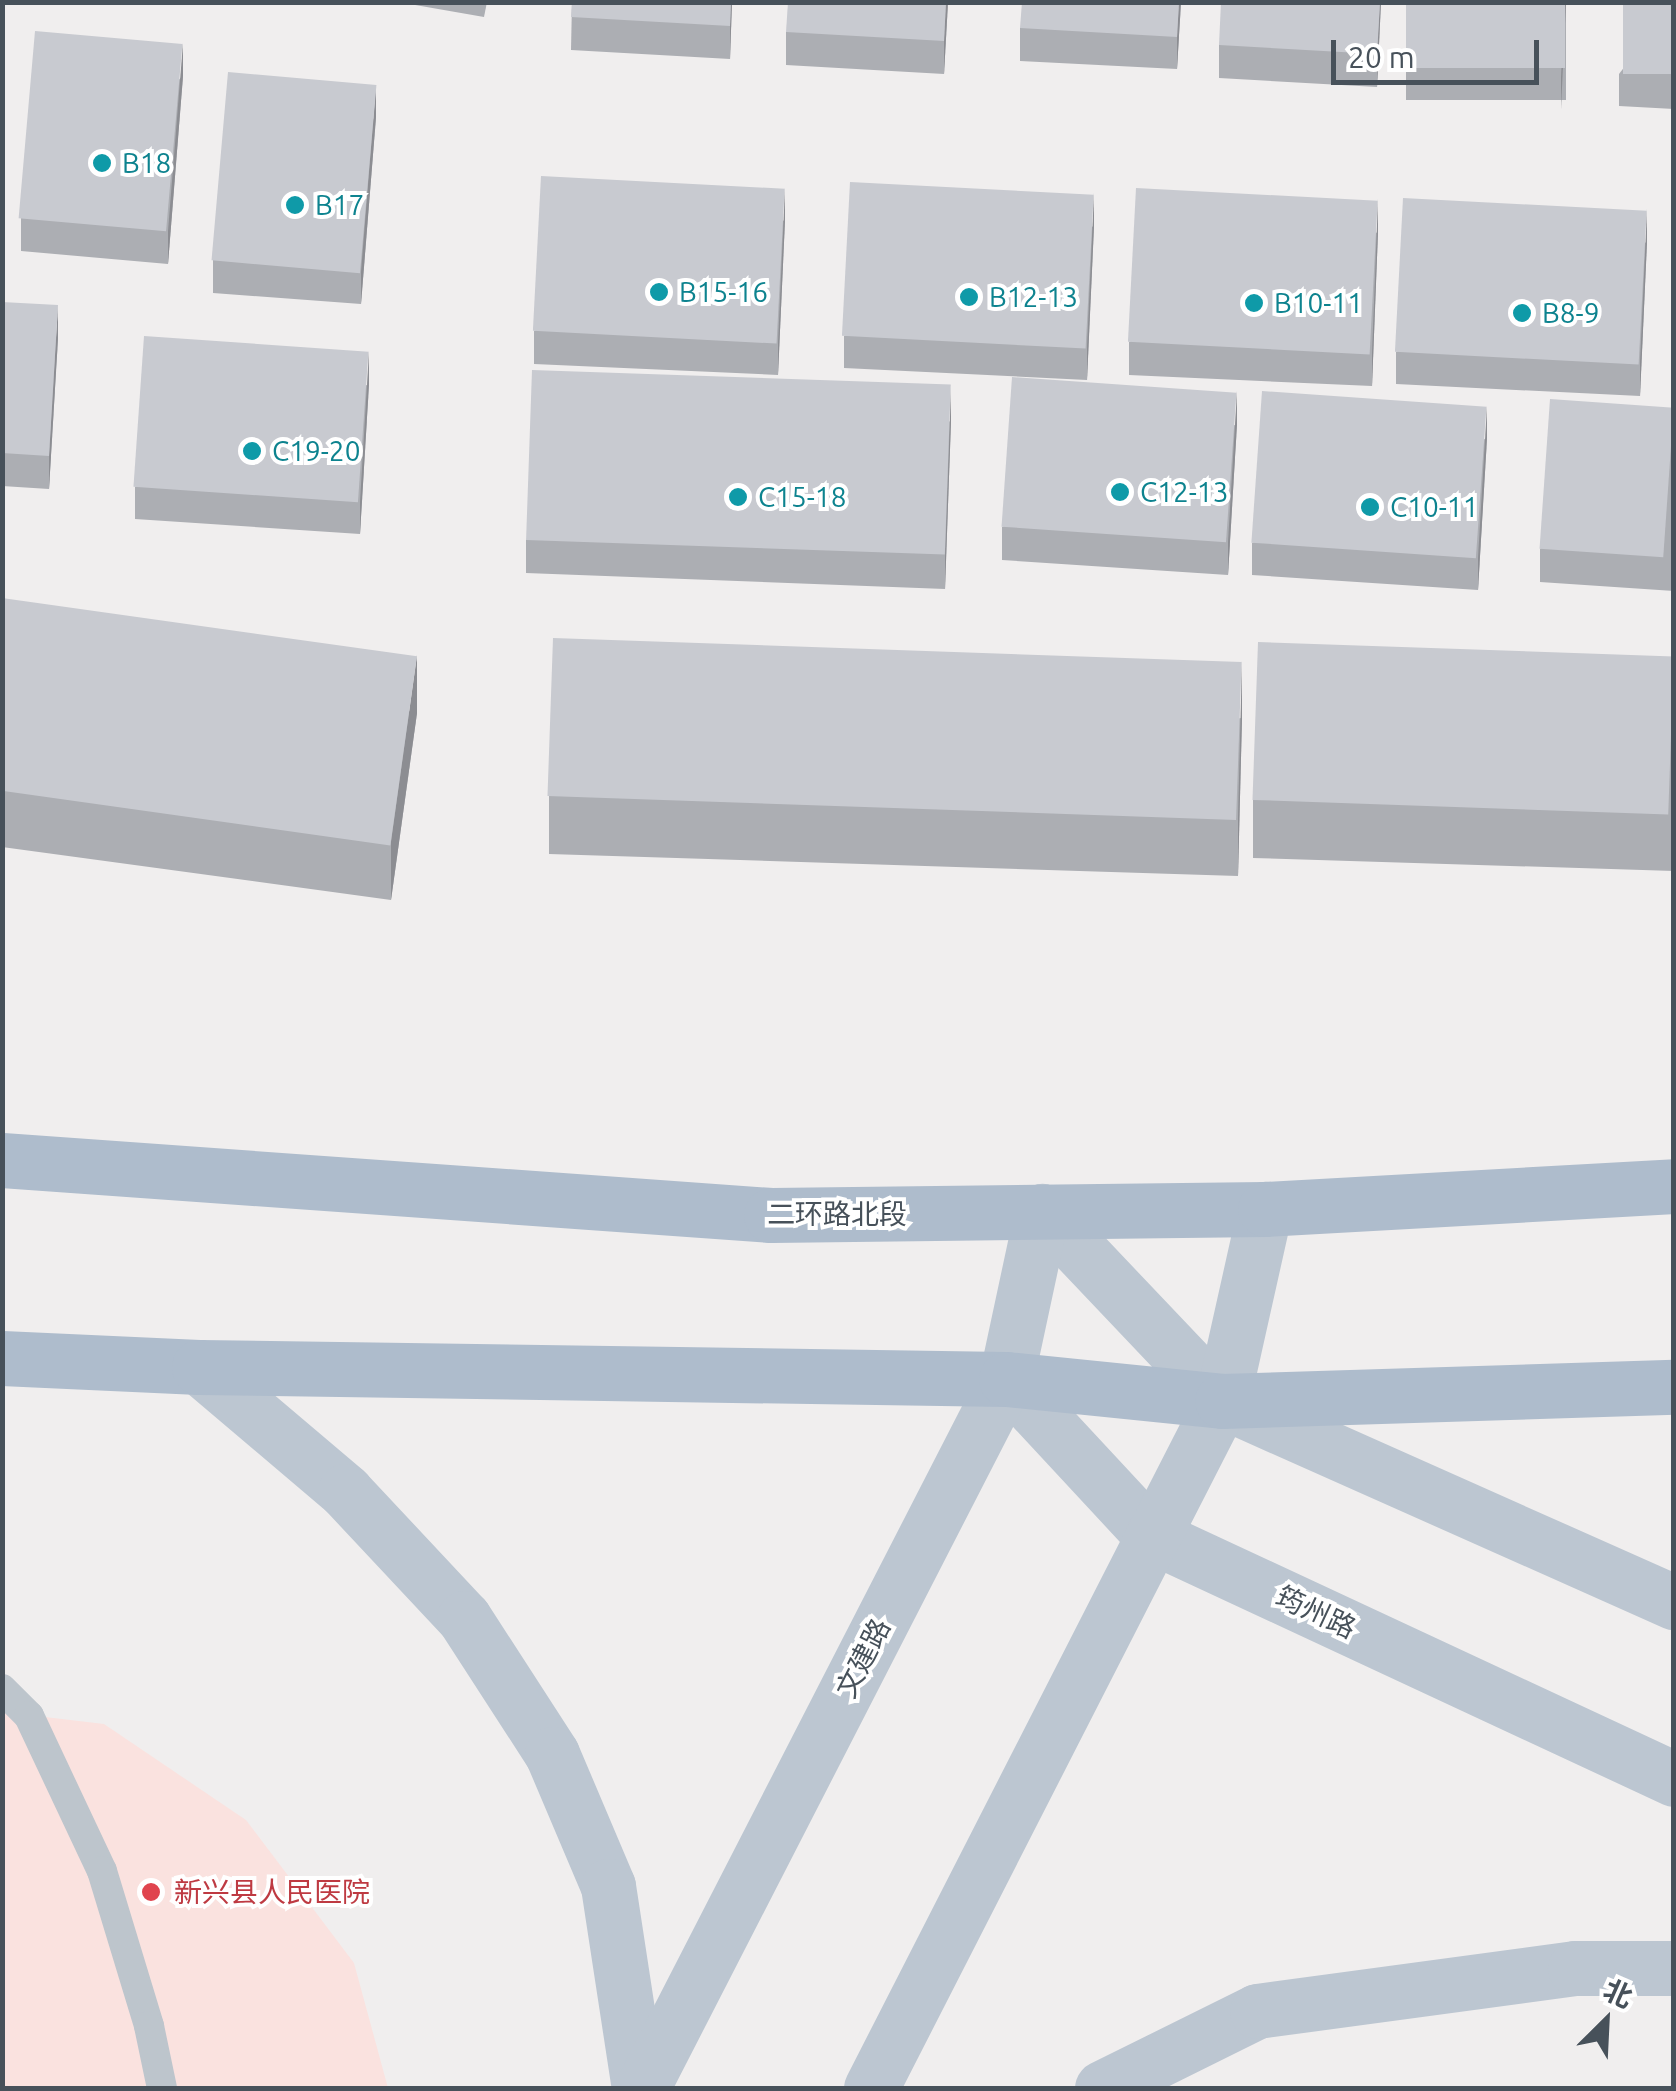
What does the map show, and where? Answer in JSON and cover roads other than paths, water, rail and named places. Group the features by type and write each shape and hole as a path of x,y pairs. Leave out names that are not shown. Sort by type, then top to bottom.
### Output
{"main road":[{"name":"二环路北段","path":"2,1160 771,1215 1265,1209 1674,1186"},
{"path":"871,2088 1222,1401 1265,1209"},
{"name":"文建路","path":"640,2088 1006,1379 1042,1212"},
{"path":"1042,1212 1222,1401 1674,1602"},
{"path":"2,1358 198,1366 1006,1379 1222,1401 1674,1387"},
{"path":"198,1366 345,1491 464,1618 552,1754 608,1886 640,2088"},
{"name":"筠州路","path":"1006,1379 1152,1536 1674,1778"},
{"path":"1102,2088 1257,2011 1575,1968 1674,1968"}],"lane":[{"path":"2,1689 29,1716 102,1871 149,2026 162,2088"}],"place":[{"name":"B18","path":"102,163"},
{"name":"B17","path":"295,205"},
{"name":"B15-16","path":"659,292"},
{"name":"B12-13","path":"969,297"},
{"name":"B10-11","path":"1254,303"},
{"name":"B8-9","path":"1522,313"},
{"name":"C19-20","path":"252,451"},
{"name":"C12-13","path":"1120,492"},
{"name":"C15-18","path":"738,497"},
{"name":"C10-11","path":"1370,507"},
{"name":"新兴县人民医院","path":"151,1892"}]}
